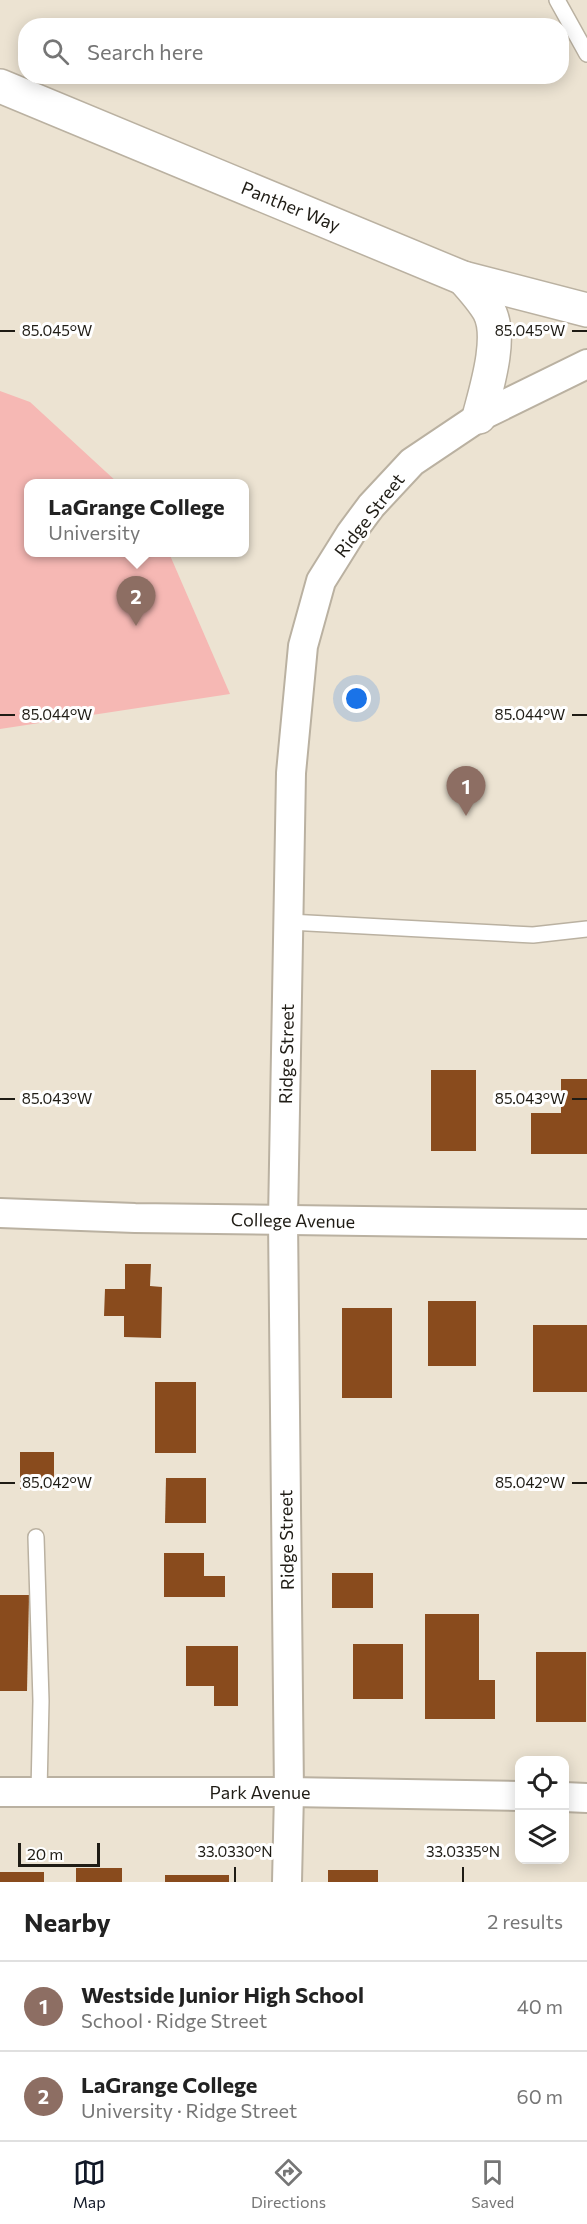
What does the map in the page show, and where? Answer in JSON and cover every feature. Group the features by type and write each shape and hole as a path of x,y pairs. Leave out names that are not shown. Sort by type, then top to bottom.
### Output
{"street":[{"name":"Panther Way","path":"0,86 463,278 587,310"},
{"path":"463,278 490,312 494,333 490,374 479,417"},
{"name":"Ridge Street","path":"287,1882 289,1792 283,1220 291,773 303,646 321,581 371,506 412,462 479,417 587,364"},
{"name":"College Avenue","path":"0,1213 135,1218 587,1224"},
{"name":"Park Avenue","path":"0,1792 289,1792 515,1796"},
{"path":"569,1797 587,1798"}],"lane":[{"path":"557,0 567,18"},
{"path":"569,22 587,54"},
{"path":"289,922 533,935 587,929"},
{"path":"36,1537 41,1701 39,1792"}],"shaded area":[{"path":"0,391 30,402 114,479 24,479 24,557 171,557 230,694 0,729"}],"building":[{"path":"431,1070 476,1070 476,1151 431,1151"},
{"path":"561,1079 587,1079 587,1154 531,1154 531,1113 561,1113"},
{"path":"125,1264 151,1264 150,1286 162,1287 161,1338 124,1337 124,1316 104,1316 105,1289 125,1289"},
{"path":"428,1301 476,1301 476,1366 428,1366"},
{"path":"342,1308 392,1308 392,1398 342,1398"},
{"path":"533,1325 587,1325 587,1392 533,1392"},
{"path":"155,1382 196,1382 196,1453 155,1453"},
{"path":"20,1452 54,1452 54,1489 20,1489"},
{"path":"166,1478 206,1478 206,1523 165,1523"},
{"path":"164,1553 204,1553 204,1576 225,1576 225,1597 164,1597"},
{"path":"332,1573 373,1573 373,1608 332,1608"},
{"path":"0,1595 29,1595 27,1691 0,1691"},
{"path":"425,1614 479,1614 479,1680 495,1680 495,1719 425,1719"},
{"path":"353,1644 403,1644 403,1699 353,1699"},
{"path":"186,1646 238,1646 238,1706 214,1706 214,1686 186,1686"},
{"path":"536,1652 586,1652 586,1722 536,1722"},
{"path":"76,1868 122,1868 122,1882 76,1882"},
{"path":"328,1870 378,1870 378,1882 328,1882"},
{"path":"0,1872 44,1872 44,1882 0,1882"},
{"path":"165,1875 229,1875 229,1882 165,1882"}],"place":[{"name":"LaGrange College","path":"136,626"},
{"name":"Westside Junior High School","path":"466,816"}]}
